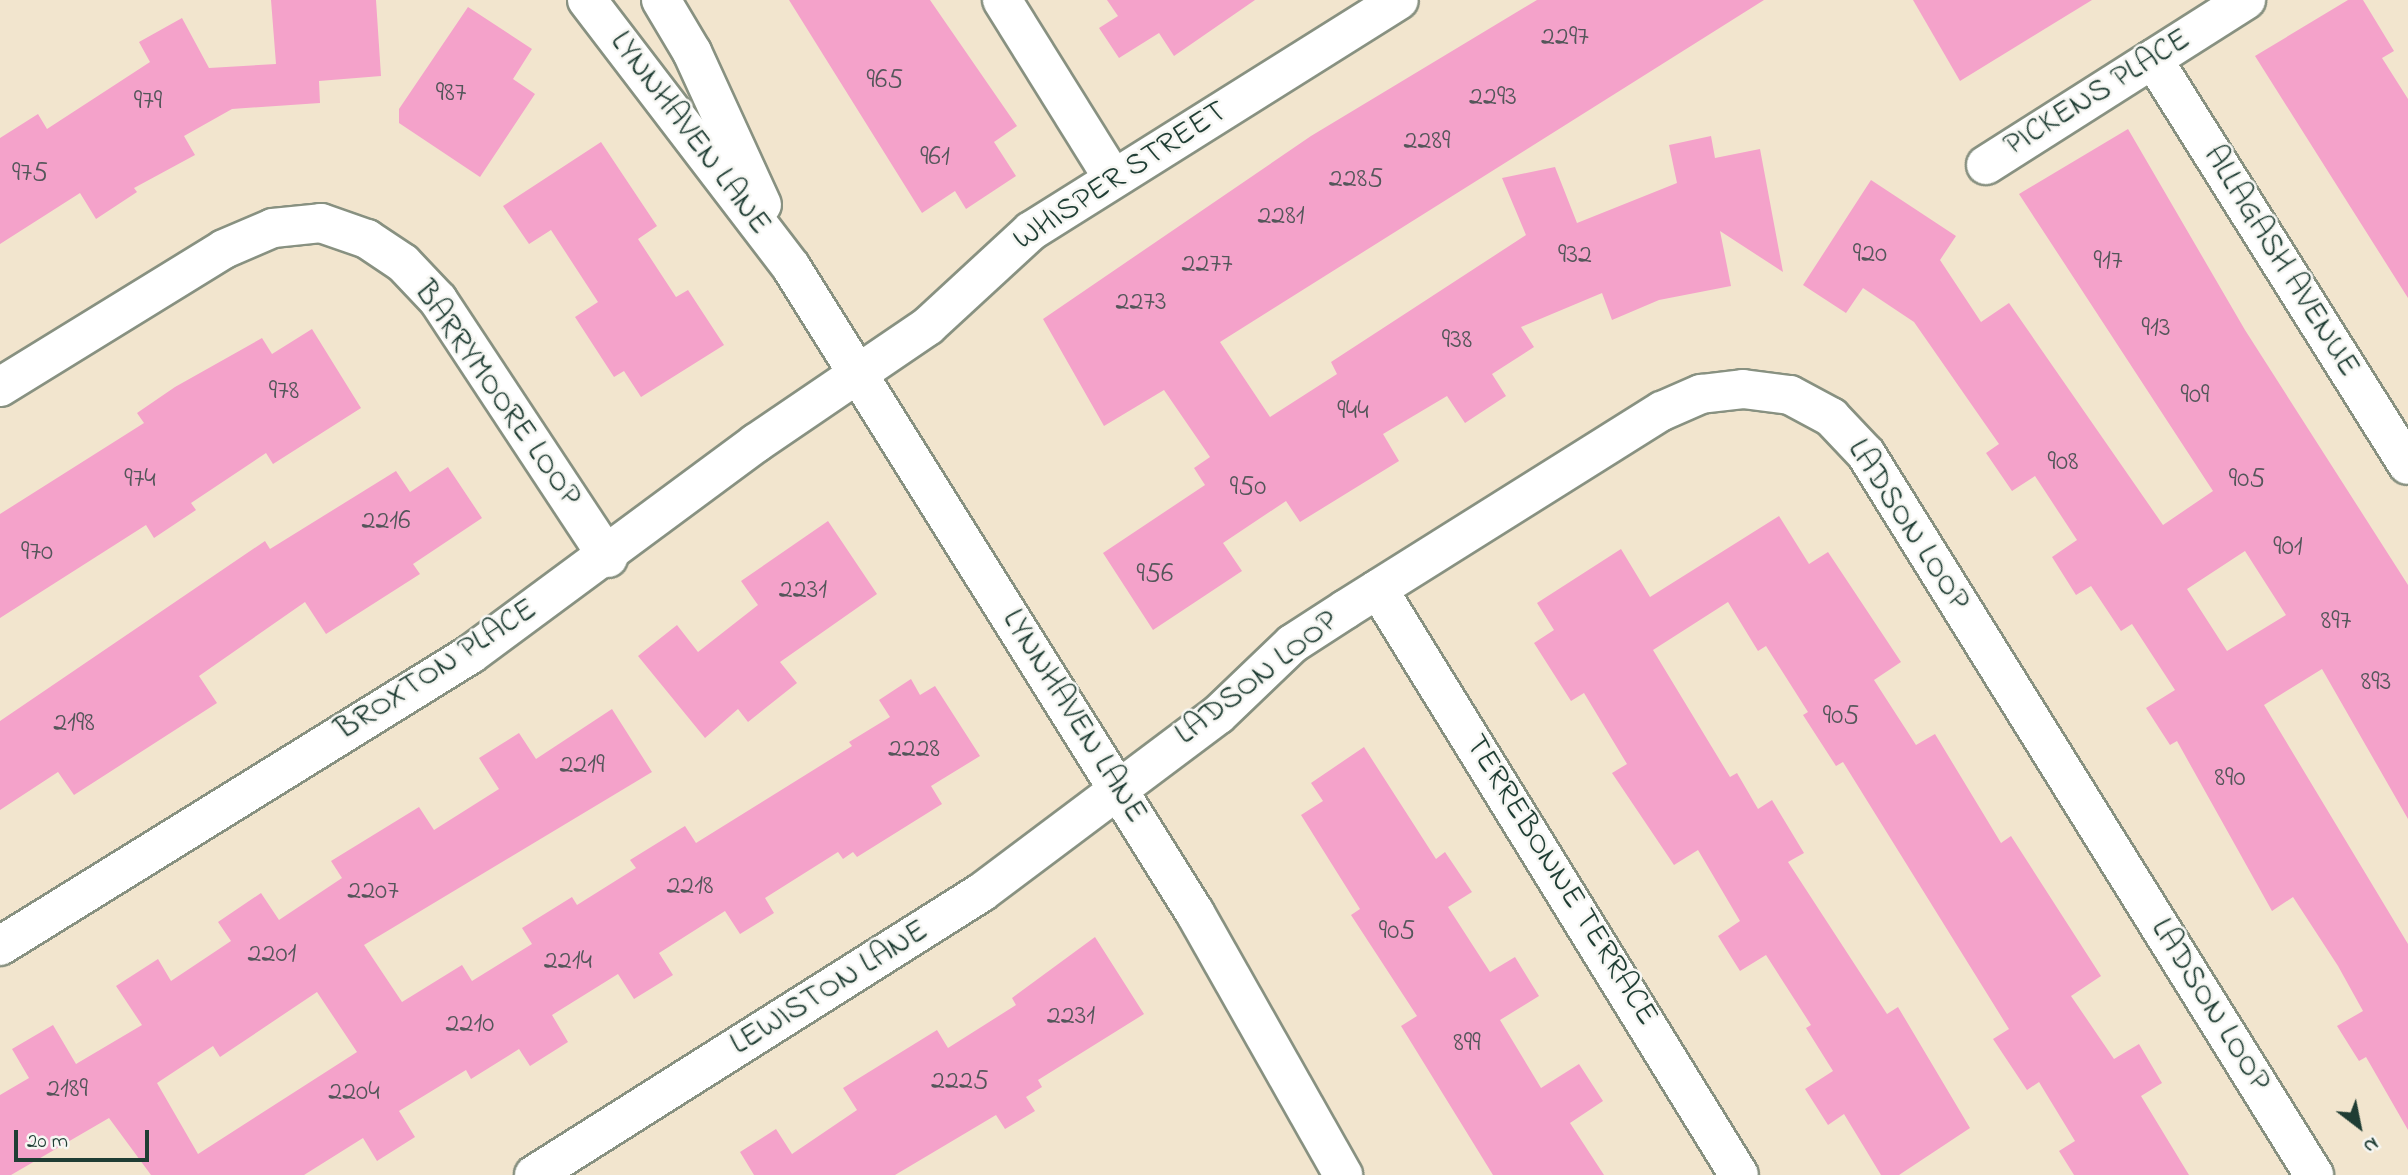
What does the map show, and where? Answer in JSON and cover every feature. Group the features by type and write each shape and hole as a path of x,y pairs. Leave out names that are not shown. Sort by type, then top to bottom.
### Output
{"street":[{"name":"LYNNHAVEN LANE","path":"587,0 791,267 1268,1034 1343,1175"},
{"name":"LYNNHAVEN LANE","path":"661,0 692,52 791,267"},
{"path":"1002,0 1113,178"},
{"name":"WHISPER STREET","path":"857,372 928,326 1031,231 1399,0"},
{"name":"PICKENS PLACE","path":"1986,165 2245,0"},
{"name":"ALLAGASH AVENUE","path":"2152,59 2408,465"},
{"name":"BARRYMOORE LOOP","path":"0,387 224,249 273,228 321,223 376,245 438,300 608,558"},
{"name":"BROXTON PLACE","path":"0,946 471,654 608,558 857,372"},
{"name":"LADSON LOOP","path":"1119,791 1218,715 1292,644 1662,411 1701,394 1743,389 1790,395 1830,416 1866,454 2314,1175"},
{"name":"TERREBONNE TERRACE","path":"1378,589 1739,1175"},
{"name":"LEWISTON LANE","path":"534,1175 960,907 1119,791"}],"building":[{"path":"271,0 376,0 381,76 319,81 320,103 232,109 184,136 195,155 134,188 137,192 96,219 80,193 0,244 0,138 38,114 47,129 150,62 139,42 182,18 209,68 276,64"},
{"path":"789,0 930,0 1017,126 994,142 1016,176 966,209 955,191 922,213"},
{"path":"1107,0 1255,0 1174,56 1159,33 1119,58 1099,28 1118,16"},
{"path":"1537,0 1764,0 1220,342 1270,417 1337,374 1331,362 1526,235 1502,178 1555,167 1577,223 1677,183 1669,145 1711,136 1715,158 1760,149 1783,272 1720,231 1731,286 1659,300 1612,320 1602,293 1521,327 1534,347 1492,374 1506,396 1465,423 1447,396 1383,434 1399,461 1300,522 1286,501 1223,543 1242,571 1153,630 1103,553 1205,485 1194,468 1210,457 1164,390 1104,426 1043,319 1311,136"},
{"path":"1913,0 2092,0 1960,81"},
{"path":"2348,0 2363,0 2394,51 2382,58 2408,99 2408,298 2255,56"},
{"path":"468,7 532,49 513,79 535,94 480,177 399,123 399,109"},
{"path":"2128,129 2245,330 2408,585 2408,819 2322,669 2264,705 2408,944 2408,1130 2366,1057 2359,1061 2337,1026 2363,1011 2338,966 2293,897 2272,911 2177,741 2170,745 2146,708 2175,690 2132,624 2121,631 2091,586 2076,595 2052,557 2077,540 2035,476 2012,491 1986,453 1999,444 1914,322 1863,288 1846,313 1803,285 1871,180 1956,236 1940,260 1981,322 2009,303 2163,525 2213,491 2019,194","holes":["2245,551 2286,615 2227,651 2187,589"]},
{"path":"601,142 657,226 638,239 676,297 688,290 724,345 641,397 624,371 614,377 575,317 598,302 551,230 529,244 503,206"},
{"path":"312,329 361,408 273,464 266,453 191,503 196,510 154,538 146,525 0,618 0,514 144,423 137,413 175,387 262,338 272,354"},
{"path":"448,467 482,518 413,564 420,574 326,634 305,602 199,676 217,703 74,795 58,772 0,810 0,721 265,541 270,549 396,471 410,492"},
{"path":"1779,516 1809,564 1828,552 1901,662 1874,680 1916,745 1935,734 2001,843 2011,836 2101,976 2071,996 2114,1059 2139,1044 2162,1083 2141,1096 2189,1175 2074,1175 2059,1151 2075,1141 2039,1082 2027,1090 1993,1039 2009,1029 1843,762 1836,766 1803,715 1808,712 1766,646 1758,651 1728,602 1653,650 1730,777 1737,773 1758,809 1772,800 1804,853 1788,862 1887,1014 1898,1007 1970,1128 1899,1175 1881,1175 1844,1114 1828,1125 1805,1089 1833,1071 1806,1028 1811,1025 1766,955 1740,971 1718,936 1740,921 1698,850 1674,865 1612,773 1627,764 1584,693 1571,701 1534,643 1554,630 1537,603 1621,549 1650,597"},
{"path":"828,521 877,594 780,662 797,683 748,722 738,709 705,738 638,656 677,625 698,652 758,605 741,581"},
{"path":"911,679 920,695 935,686 980,756 931,786 942,804 857,857 853,852 843,859 838,852 765,898 774,913 740,934 725,911 659,953 673,975 634,999 618,974 552,1015 568,1042 530,1066 519,1049 471,1079 466,1070 399,1111 415,1137 377,1161 363,1138 304,1175 151,1175 109,1118 11,1175 0,1175 0,1095 29,1078 12,1049 53,1025 76,1064 142,1025 116,986 158,959 171,981 231,941 218,922 261,893 279,920 342,878 331,861 419,807 434,830 499,789 479,758 519,733 536,759 612,709 652,772 364,945 402,1002 462,965 472,981 532,944 522,928 572,897 577,905 636,868 630,860 685,826 696,843 852,746 849,742 890,717 879,700","holes":["317,992 357,1052 198,1154 157,1083 213,1046 220,1057"]},
{"path":"1364,747 1436,859 1445,852 1472,892 1448,907 1490,972 1515,957 1539,996 1500,1020 1541,1088 1579,1064 1603,1101 1570,1123 1604,1175 1493,1175 1401,1026 1417,1016 1351,915 1360,909 1301,815 1323,801 1311,783"},
{"path":"1095,937 1144,1014 1038,1080 1042,1087 1026,1097 1035,1111 1005,1129 996,1115 895,1175 754,1175 740,1152 776,1129 792,1154 857,1110 843,1088 937,1030 948,1048 1016,1005 1012,998"}]}
